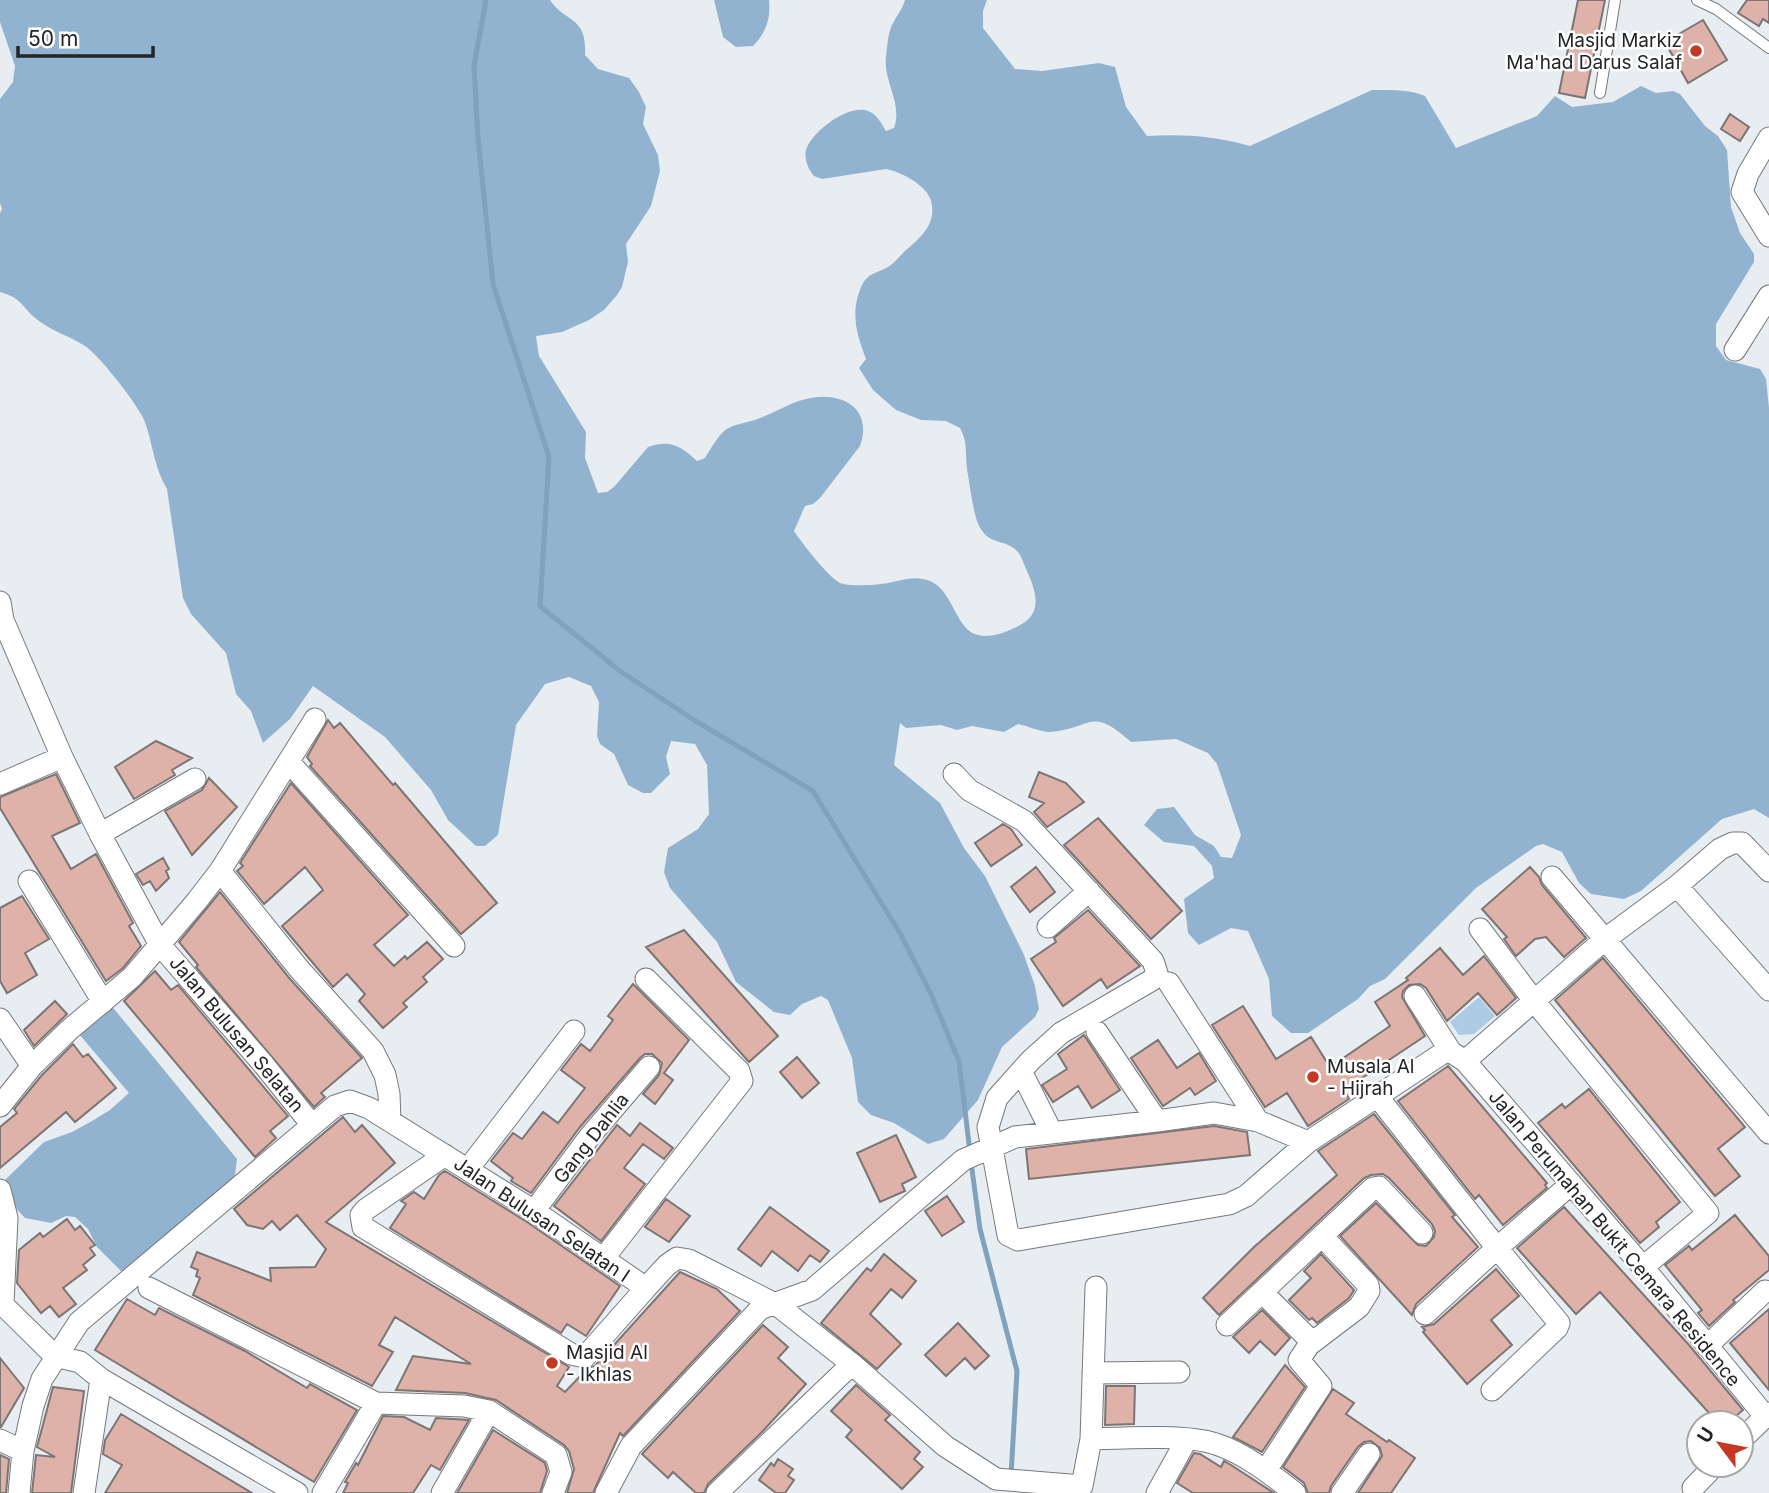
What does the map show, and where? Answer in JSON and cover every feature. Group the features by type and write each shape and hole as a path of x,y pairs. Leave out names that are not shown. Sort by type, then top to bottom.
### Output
{"street":[{"path":"1769,138 1748,174 1742,192 1769,236"},
{"path":"1735,350 1769,296"},
{"name":"Jalan Bulusan Selatan","path":"1,614 62,757 160,944 312,1125"},
{"path":"0,1106 32,1066 69,1030 132,977 220,871 315,719"},
{"path":"0,784 62,757"},
{"path":"289,762 454,946"},
{"path":"954,774 969,790 1024,821 1153,961 1157,973 1152,979 1061,1033 1031,1060 997,1098 977,1153 1008,1235 1018,1240 1229,1204 1246,1196 1308,1142 1443,1053 1458,1056 1535,1002 1604,940 1677,886 1720,849 1732,843 1742,843 1769,871"},
{"path":"100,834 195,779"},
{"path":"220,871 300,970 373,1051 387,1084 390,1121"},
{"path":"1552,877 1769,1133"},
{"path":"29,881 103,1002"},
{"path":"1677,886 1769,990"},
{"path":"1048,927 1089,891"},
{"path":"1480,929 1535,1002 1708,1213 1643,1266"},
{"path":"603,1259 742,1081 739,1071 646,979"},
{"path":"1169,983 1258,1121"},
{"name":"Jalan Perumahan Bukit Cemara Residence","path":"1415,996 1458,1056 1643,1266 1707,1346 1767,1414"},
{"path":"0,1019 32,1066"},
{"path":"468,1169 574,1031"},
{"path":"1097,1032 1157,1121"},
{"name":"Gang Dahlia","path":"534,1211 590,1136 649,1067"},
{"path":"1025,1079 1052,1133"},
{"path":"1377,1096 1559,1322 1559,1325 1492,1390"},
{"name":"Jalan Bulusan Selatan I","path":"19,1493 23,1451 42,1379 79,1322 335,1105 350,1101 369,1108 468,1169 646,1288 677,1258 689,1260 777,1305 852,1364 945,1446 992,1482 1026,1482 1081,1489 1091,1440 1096,1287"},
{"path":"606,1493 631,1446 760,1309 812,1290 977,1153 1015,1137 1214,1113 1258,1121 1308,1142"},
{"path":"445,1155 365,1210 361,1215 363,1227 570,1354 585,1357 646,1288"},
{"path":"1425,1314 1571,1184"},
{"path":"1227,1325 1377,1187 1422,1233"},
{"path":"0,1190 7,1219 2,1303 55,1356 80,1362 101,1379 297,1493"},
{"path":"1266,1470 1321,1386 1299,1360 1308,1345 1359,1307 1369,1291 1368,1285 1322,1236"},
{"path":"149,1288 376,1404 464,1406 489,1411 556,1455 561,1472 553,1493"},
{"path":"1262,1292 1308,1338 1308,1345"},
{"path":"1707,1346 1765,1292"},
{"path":"717,1493 852,1364"},
{"path":"1093,1373 1179,1372"},
{"path":"84,1493 101,1379"},
{"path":"323,1493 376,1404"},
{"path":"442,1493 489,1411"},
{"path":"1157,1493 1187,1439"},
{"path":"1091,1440 1187,1439 1216,1443 1266,1470 1295,1493"},
{"path":"0,1440 23,1451"},
{"path":"1342,1493 1369,1454"},
{"path":"1693,1488 1702,1479"}],"lane":[{"path":"1600,93 1615,0"},
{"path":"1697,0 1716,9 1769,48"}],"shaded area":[{"path":"0,0 550,0 579,26 585,42 585,55 598,69 629,78 639,92 646,107 643,124 658,155 660,171 651,206 626,244 628,262 622,287 617,295 604,310 589,320 562,332 536,336 539,356 586,432 585,458 598,493 607,492 614,487 648,447 675,445 697,461 705,458 721,434 732,426 756,420 804,399 823,397 844,401 859,413 863,433 860,446 820,498 805,506 794,531 822,567 840,583 871,585 914,578 930,581 944,593 964,626 970,632 983,636 1014,628 1024,623 1034,611 1035,596 1022,559 1013,547 986,535 977,521 965,443 960,428 946,421 921,420 896,410 873,390 859,368 866,359 859,340 855,313 862,285 870,276 892,264 922,235 932,215 930,198 923,188 911,179 886,169 822,179 814,176 806,157 806,150 815,135 841,115 851,111 871,112 886,131 894,128 895,101 887,75 886,57 891,28 905,0 987,0 983,11 983,28 1015,69 1042,71 1099,63 1115,67 1126,107 1147,136 1199,136 1250,146 1372,90 1392,90 1425,96 1456,148 1537,116 1555,96 1572,107 1613,102 1641,86 1656,93 1673,91 1680,94 1705,126 1718,136 1727,150 1731,207 1740,233 1754,254 1754,262 1716,324 1716,346 1726,360 1760,369 1766,379 1769,408 1769,818 1754,809 1722,819 1641,891 1624,899 1591,894 1579,883 1562,852 1543,844 1536,846 1476,888 1385,979 1370,986 1358,999 1308,1033 1291,1033 1272,1016 1269,979 1248,931 1231,928 1199,945 1188,933 1184,899 1214,878 1212,866 1194,846 1164,842 1144,825 1157,809 1174,807 1195,835 1214,846 1221,857 1232,858 1241,835 1217,764 1208,753 1176,739 1131,742 1107,724 1098,722 1050,732 1018,724 1004,732 972,726 957,730 941,725 906,728 900,723 894,765 940,803 964,848 985,876 1024,955 1035,986 1039,1009 1035,1017 1002,1047 978,1100 944,1139 928,1144 894,1123 871,1115 858,1102 852,1058 828,1000 821,996 802,1004 790,1015 774,1012 736,982 717,942 670,888 664,872 668,848 698,829 709,814 707,765 695,744 671,741 666,757 670,774 651,793 643,793 628,785 614,754 600,744 597,736 599,702 591,686 569,677 545,684 516,725 498,835 485,846 476,846 448,820 431,790 385,737 313,686 290,719 263,743 251,711 236,694 226,653 191,614 183,598 167,489 141,415 92,351 46,326 16,299 0,292 0,99 13,82 15,66 0,22"},
{"path":"714,0 769,0 767,25 753,46 736,47 723,37"},
{"path":"1479,997 1495,1016 1474,1034 1459,1035 1450,1022"},
{"path":"110,1004 237,1159 235,1175 220,1193 124,1274 97,1247 88,1229 75,1217 66,1216 51,1223 25,1218 10,1202 4,1181 44,1142 92,1121 129,1093 79,1034"}],"building":[{"path":"1578,0 1605,0 1585,98 1559,93"},
{"path":"1747,0 1769,0 1769,23 1763,19 1759,26 1738,13"},
{"name":"Masjid Markiz Ma'had Darus Salaf","path":"1703,20 1727,60 1688,83 1665,42"},
{"path":"1730,114 1749,127 1740,141 1721,129"},
{"path":"328,720 334,728 340,723 497,903 461,934 310,766 312,764 307,757"},
{"path":"156,741 192,758 172,770 175,775 134,799 115,767"},
{"path":"1039,772 1066,783 1084,802 1047,827 1034,812 1044,803 1029,797"},
{"path":"56,774 80,823 52,836 71,869 96,854 133,923 129,926 141,946 123,968 106,981 0,808 0,797"},
{"path":"209,778 237,807 192,855 165,811 202,790"},
{"path":"291,783 408,915 374,945 394,966 427,942 443,959 423,977 427,982 403,1003 407,1007 383,1028 359,1001 365,994 347,974 333,987 282,926 323,890 305,867 264,904 237,871 243,866 240,863"},
{"path":"1098,818 1182,911 1151,939 1064,845"},
{"path":"1003,824 1011,829 1022,845 991,866 975,843"},
{"path":"163,858 169,869 166,871 169,878 156,891 150,881 143,885 136,874"},
{"path":"1036,867 1055,892 1030,912 1011,887"},
{"path":"1530,867 1586,938 1564,957 1546,937 1535,939 1516,956 1504,939 1507,937 1482,909"},
{"path":"220,892 290,979 362,1058 321,1093 325,1097 314,1107 196,967 198,965 179,942"},
{"path":"22,896 49,939 25,953 37,975 7,993 0,981 0,908"},
{"path":"1088,910 1140,966 1107,988 1101,979 1063,1006 1031,959 1056,942 1054,938"},
{"path":"684,930 778,1036 749,1062 646,947"},
{"path":"1440,948 1463,975 1484,956 1516,998 1497,1015 1478,993 1447,1021 1426,988 1420,984 1409,985 1403,991 1402,997 1425,1036 1344,1090 1349,1099 1308,1126 1287,1093 1265,1107 1212,1025 1243,1006 1276,1059 1311,1037 1330,1067 1390,1026 1375,1002 1408,980 1406,978"},
{"path":"1603,958 1745,1127 1718,1149 1740,1176 1715,1196 1555,1000"},
{"path":"155,971 171,990 178,985 288,1116 270,1131 276,1138 255,1157 124,1001"},
{"path":"633,984 689,1040 664,1073 673,1080 655,1104 643,1094 659,1075 662,1063 652,1054 645,1054 580,1127 531,1193 511,1181 513,1178 491,1161 513,1133 522,1139 543,1112 558,1123 585,1088 561,1070 581,1044 590,1051 613,1020 608,1016"},
{"path":"55,1001 67,1014 34,1046 24,1030"},
{"path":"1084,1035 1120,1090 1092,1108 1078,1086 1053,1102 1042,1085 1067,1069 1058,1054"},
{"path":"1158,1040 1177,1068 1199,1053 1216,1081 1195,1095 1190,1088 1163,1106 1131,1058"},
{"path":"73,1044 83,1057 88,1054 116,1088 75,1122 66,1112 0,1168 0,1127 17,1113 14,1109 42,1075"},
{"path":"797,1057 819,1083 802,1098 780,1072"},
{"path":"1448,1066 1547,1183 1547,1188 1503,1225 1479,1195 1475,1199 1398,1101"},
{"path":"1589,1089 1680,1202 1656,1222 1659,1227 1640,1243 1538,1123 1562,1104 1565,1108"},
{"path":"1374,1114 1478,1247 1416,1304 1412,1315 1340,1236 1376,1203 1418,1245 1426,1246 1434,1237 1432,1224 1389,1178 1383,1174 1371,1175 1364,1178 1219,1315 1203,1298 1254,1247 1337,1175 1318,1151"},
{"path":"343,1117 355,1132 362,1125 395,1163 326,1222 569,1367 557,1386 565,1392 586,1370 595,1366 680,1272 717,1289 740,1311 623,1436 620,1433 593,1493 567,1493 574,1469 569,1451 496,1400 465,1393 396,1390 413,1356 471,1364 395,1317 379,1345 393,1352 372,1386 193,1295 200,1278 196,1276 198,1270 191,1267 197,1252 271,1281 270,1268 315,1267 326,1249 297,1215 280,1230 272,1221 263,1229 247,1225 234,1209"},
{"path":"640,1123 673,1148 664,1159 643,1144 624,1168 645,1184 601,1241 554,1206 617,1125 630,1136"},
{"path":"1214,1126 1247,1132 1250,1155 1029,1179 1026,1149"},
{"path":"896,1135 916,1177 902,1184 905,1191 880,1202 857,1153"},
{"path":"445,1171 527,1222 620,1286 586,1336 567,1324 561,1333 390,1228 406,1204 401,1201 414,1192 424,1199 439,1175"},
{"path":"947,1196 964,1222 942,1236 925,1211"},
{"path":"666,1199 690,1216 669,1242 645,1227"},
{"path":"770,1207 829,1251 820,1262 810,1255 798,1271 772,1251 761,1266 738,1249"},
{"path":"1564,1207 1689,1345 1742,1409 1705,1409 1600,1292 1576,1314 1517,1248"},
{"path":"1735,1215 1769,1256 1769,1270 1733,1300 1735,1302 1709,1326 1698,1313 1702,1310 1665,1265 1689,1246 1692,1250"},
{"path":"67,1219 75,1230 80,1226 95,1245 90,1248 95,1255 83,1265 87,1270 63,1288 76,1304 59,1317 50,1306 41,1313 17,1283 19,1250 40,1233 43,1237"},
{"path":"884,1254 916,1281 902,1298 891,1289 870,1314 901,1344 877,1369 821,1323 867,1268 871,1271"},
{"path":"1321,1254 1354,1290 1349,1298 1317,1323 1312,1318 1309,1320 1289,1300 1311,1278 1304,1271"},
{"path":"1496,1269 1519,1296 1491,1320 1512,1345 1467,1384 1423,1332 1425,1330 1422,1327 1434,1324"},
{"path":"127,1299 155,1315 159,1308 245,1351 307,1388 310,1384 357,1410 314,1482 95,1350"},
{"path":"1769,1309 1769,1390 1730,1343"},
{"path":"1262,1310 1290,1338 1275,1355 1260,1341 1249,1353 1233,1337"},
{"path":"958,1323 989,1356 975,1369 965,1358 946,1376 925,1355"},
{"path":"763,1325 788,1347 778,1358 806,1384 762,1432 708,1484 704,1493 696,1493 673,1472 668,1478 642,1454"},
{"path":"0,1358 24,1388 1,1427 0,1427"},
{"path":"1285,1365 1305,1387 1262,1452 1233,1437"},
{"path":"856,1385 890,1415 885,1420 920,1452 914,1459 923,1467 902,1489 846,1437 852,1430 831,1411"},
{"path":"1106,1386 1135,1386 1134,1424 1105,1425"},
{"path":"53,1387 84,1391 71,1493 32,1493 36,1455 55,1457 37,1447"},
{"path":"1333,1389 1354,1403 1346,1414 1415,1458 1391,1493 1358,1493 1382,1456 1380,1448 1371,1441 1358,1447 1329,1493 1308,1493 1304,1483 1283,1467"},
{"path":"121,1414 252,1493 105,1493 122,1465 103,1454 105,1440"},
{"path":"383,1416 404,1417 430,1430 436,1418 469,1420 440,1470 431,1465 413,1493 343,1493 348,1483 345,1482 356,1463 358,1465"},
{"path":"493,1430 545,1463 547,1471 540,1493 457,1493"},
{"path":"1194,1453 1221,1467 1224,1461 1274,1493 1193,1493 1177,1483"},
{"path":"0,1455 9,1459 6,1493 0,1493"},
{"path":"778,1459 793,1469 788,1476 794,1480 785,1493 776,1493 759,1480 771,1463 774,1466"}],"waterway":[{"path":"486,0 474,66 478,138 493,284 549,457 540,606 620,671 694,720 813,791 901,935 930,992 959,1061 970,1152"},
{"path":"971,1162 980,1229 1017,1371 1011,1476"}],"place":[{"name":"Masjid Markiz Ma'had Darus Salaf","path":"1696,51"},
{"name":"Musala Al - Hijrah","path":"1313,1077"},
{"name":"Masjid Al - Ikhlas","path":"552,1363"}]}
